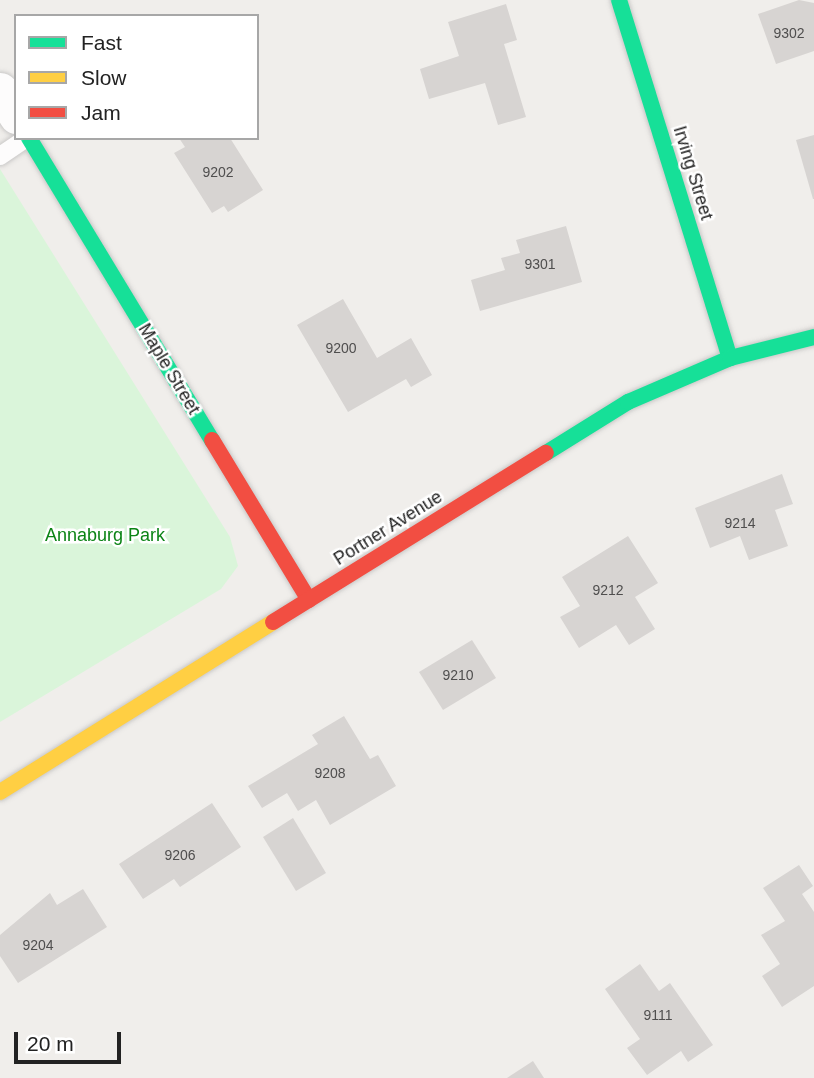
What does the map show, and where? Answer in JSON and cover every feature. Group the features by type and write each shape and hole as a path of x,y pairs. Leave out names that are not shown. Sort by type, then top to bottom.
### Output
{"street":[{"name":"Irving Street","path":"620,0 730,358"},
{"path":"0,90 14,113"},
{"name":"Maple Street","path":"29,140 309,600"},
{"name":"Portner Avenue","path":"0,792 628,402 730,358 814,337"}],"lane":[{"path":"0,156 25,140"}],"green space":[{"name":"Annaburg Park","path":"0,169 230,537 238,566 221,589 0,722"}],"building":[{"path":"799,0 814,3 814,51 776,64 758,14"},
{"path":"506,4 517,40 504,44 526,117 498,125 485,83 429,99 420,69 459,56 448,22"},
{"path":"814,135 814,199 813,199 796,140"},
{"path":"180,140 231,140 263,190 228,212 224,206 212,213 174,153 185,147"},
{"path":"566,226 582,282 480,311 471,280 505,270 501,258 520,253 516,240"},
{"path":"343,299 377,358 411,338 432,375 411,387 406,379 348,412 297,325"},
{"path":"782,474 793,504 775,510 788,546 749,560 740,536 710,548 695,508"},
{"path":"628,536 658,583 635,597 655,629 629,645 616,625 579,648 560,617 580,606 562,577"},
{"path":"472,640 496,678 443,710 419,672"},
{"path":"344,716 370,759 378,755 396,786 330,825 316,800 298,811 287,793 262,808 248,786 318,744 312,735"},
{"path":"212,803 241,847 180,887 174,879 143,899 119,864"},
{"path":"293,818 326,873 296,891 263,837"},
{"path":"799,865 813,886 802,894 814,912 814,986 782,1007 762,976 780,964 761,935 785,921 763,888"},
{"path":"83,889 107,927 18,983 0,956 0,935 50,893 57,905"},
{"path":"640,964 659,991 670,983 713,1045 688,1062 681,1051 647,1075 627,1048 640,1039 605,989"},
{"path":"533,1061 544,1078 507,1078"}],"traffic: fast":[{"path":"619,0 730,358"},
{"path":"30,140 212,440"},
{"path":"546,453 628,402 730,358 814,337"}],"traffic: slow":[{"path":"0,792 273,622"}],"traffic: jam":[{"path":"212,440 309,600"},
{"path":"273,622 546,453"}]}
